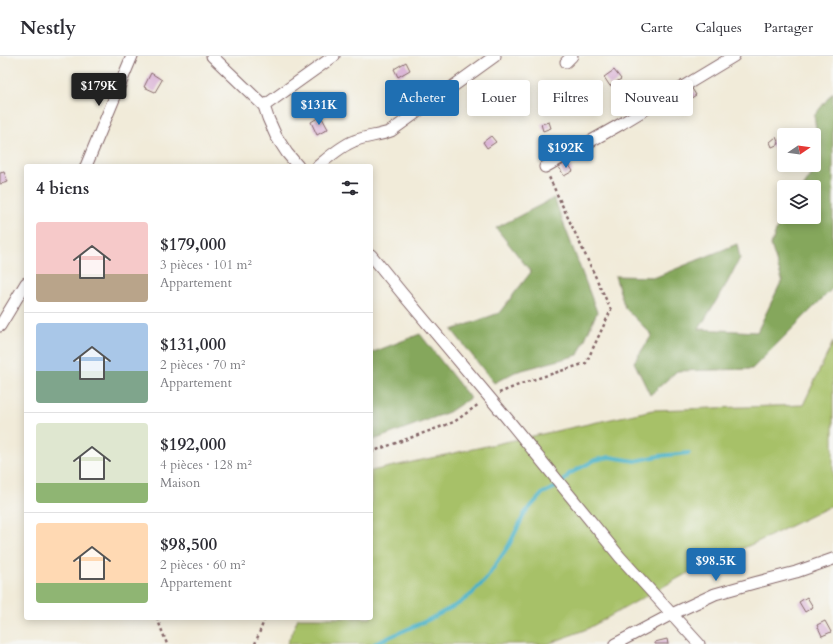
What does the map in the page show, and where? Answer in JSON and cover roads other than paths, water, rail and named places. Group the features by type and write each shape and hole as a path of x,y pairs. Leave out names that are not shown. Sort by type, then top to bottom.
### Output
{"street":[{"path":"87,164 132,56"},
{"path":"212,56 264,106 276,136 296,164"},
{"path":"264,106 334,56"},
{"path":"321,164 345,145 355,140 386,134 391,131 495,56"},
{"path":"545,167 621,124 734,56"},
{"path":"373,257 620,557 699,644"},
{"path":"0,326 24,286"},
{"path":"615,644 672,614 715,594 796,572 833,559"}],"waterway":[{"path":"374,644 428,620 460,603 473,593 486,579 509,545 525,513 543,493 561,485 569,474 595,460 610,457 635,461 659,456 689,453"}]}
